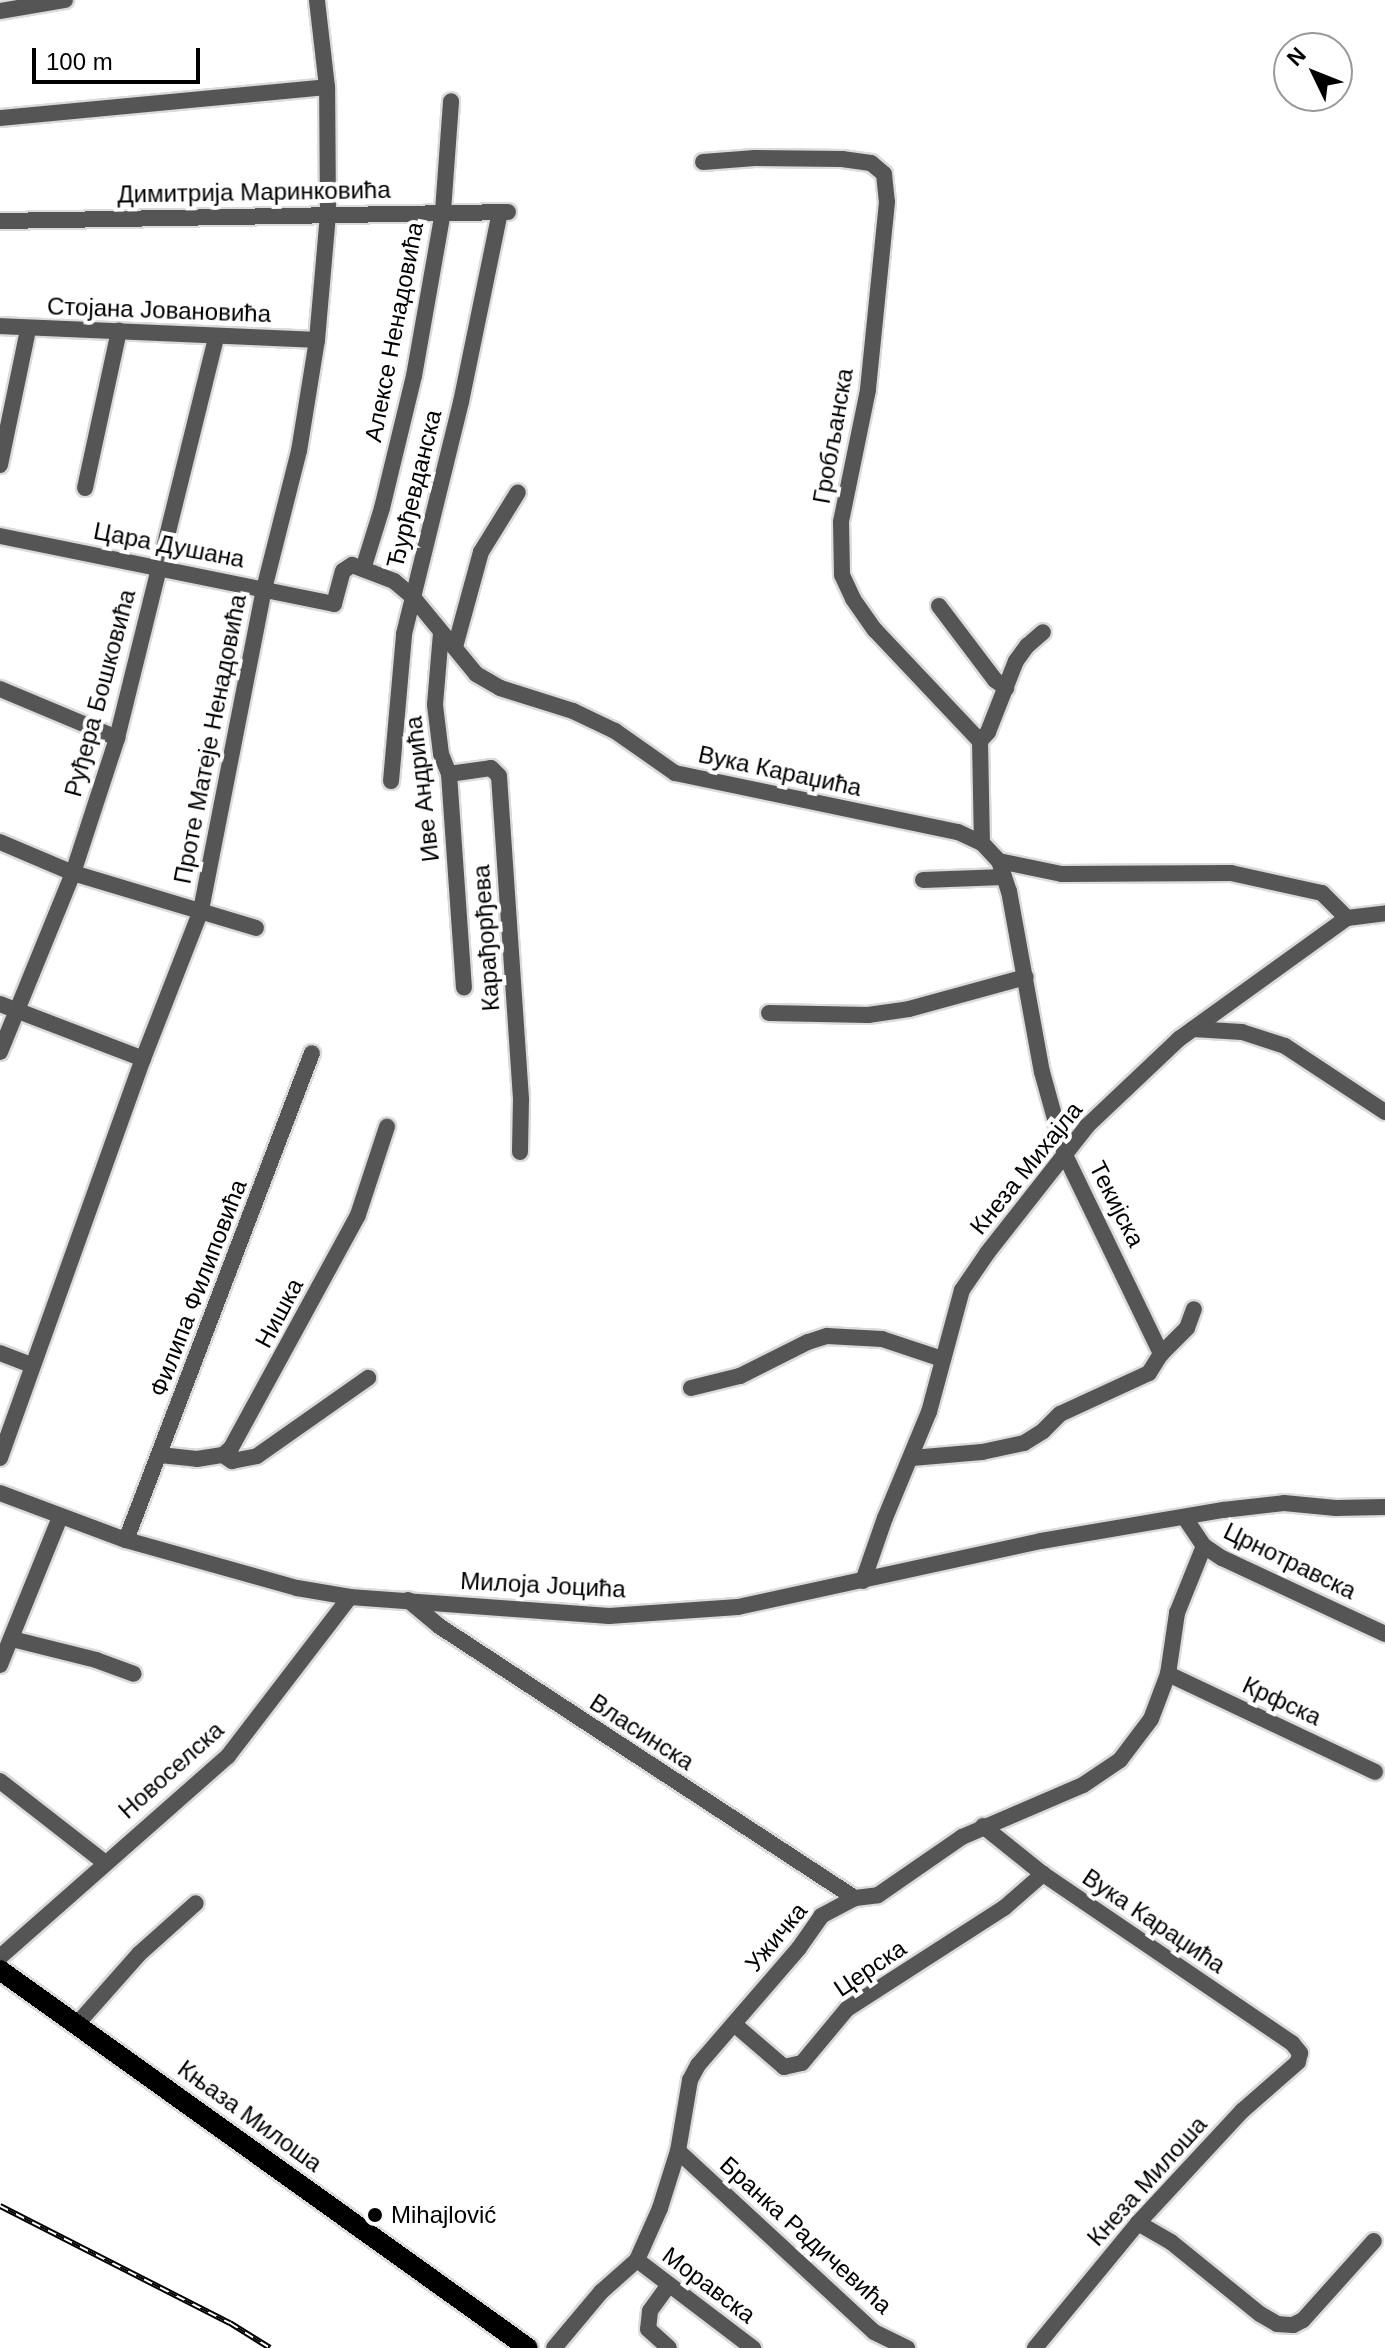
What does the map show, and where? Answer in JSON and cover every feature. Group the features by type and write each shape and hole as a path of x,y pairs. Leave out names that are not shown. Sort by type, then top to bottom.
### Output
{"main road":[{"name":"Књаза Милоша","path":"0,1970 78,2023 466,2311"},
{"name":"Књаза Милоша","path":"0,1979 466,2311"},
{"path":"466,2311 508,2348"},
{"path":"466,2311 528,2348"}],"street":[{"path":"0,11 65,0"},
{"name":"Проте Матеје Ненадовића","path":"0,1458 143,1059 201,910 264,589 299,451 317,340 328,215 327,87 317,0"},
{"path":"0,118 327,87"},
{"name":"Алексе Ненадовића","path":"363,569 382,508 414,376 443,211 451,101"},
{"name":"Гробљанска","path":"703,162 755,158 842,159 871,163 884,174 887,202 873,343 868,390 841,522 842,575 853,599 875,630 980,741"},
{"name":"Димитрија Маринковића","path":"0,221 504,212"},
{"name":"Ђурђевданска","path":"391,781 404,634 504,212"},
{"name":"Стојана Јовановића","path":"0,326 28,330 317,340"},
{"path":"0,465 28,330"},
{"path":"85,488 119,331"},
{"name":"Руђера Бошковића","path":"0,1052 8,1007 73,873 117,738 216,337"},
{"path":"455,647 481,552 518,492"},
{"name":"Цара Душана","path":"0,536 334,604 343,571 349,565 363,569"},
{"name":"Вука Караџића","path":"363,569 394,581 412,596 476,674 500,688 573,711 615,731 675,773 958,832 982,843"},
{"path":"939,606 986,669 1006,688"},
{"path":"1002,869 982,843 980,741 988,732 1016,661 1043,632"},
{"name":"Иве Андрића","path":"441,633 435,705 441,754 449,774 464,987"},
{"path":"0,689 117,738"},
{"name":"Карађорђева","path":"449,774 491,768 499,776 521,1099 520,1152"},
{"path":"0,842 73,873 256,928"},
{"path":"923,880 1002,869 1062,874 1231,873 1322,893 1347,918"},
{"name":"Текијска","path":"1002,869 1026,977 1042,1072 1065,1155 1161,1354"},
{"name":"Кнеза Михајла","path":"863,1581 885,1518 929,1412 962,1290 1087,1126 1193,1029 1347,918 1385,913"},
{"path":"769,1013 868,1015 909,1009 1026,977"},
{"path":"8,1007 143,1059"},
{"path":"1193,1029 1242,1032 1285,1046 1385,1112"},
{"name":"Филипа Филиповића","path":"126,1540 312,1053"},
{"name":"Нишка","path":"223,1455 231,1448 295,1335 358,1215 387,1127"},
{"path":"912,1458 982,1452 1024,1443 1043,1431 1060,1414 1149,1373 1161,1354 1187,1328 1194,1309"},
{"path":"691,1388 740,1376 808,1342 827,1336 882,1339 942,1359"},
{"path":"0,1353 31,1365"},
{"path":"160,1455 197,1459 223,1455 232,1461 257,1456 368,1378"},
{"name":"Милоја Јоцића","path":"0,1493 126,1540 297,1588 350,1597 609,1616 738,1607 1041,1541 1284,1503 1336,1508 1385,1507"},
{"path":"0,1665 60,1517"},
{"name":"Црнотравска","path":"1185,1518 1204,1546 1283,1588 1385,1634"},
{"name":"Ужичка","path":"554,2348 601,2292 637,2260 660,2208 678,2151 690,2080 698,2065 821,1916 855,1898 878,1895 983,1826 1083,1785 1120,1760 1151,1719 1168,1674 1177,1613 1204,1546"},
{"name":"Новоселска","path":"0,1957 104,1862 228,1756 350,1597"},
{"name":"Власинска","path":"408,1600 453,1635 855,1898"},
{"path":"12,1639 96,1660 134,1674"},
{"name":"Крфска","path":"1168,1674 1375,1772"},
{"path":"0,1781 104,1862"},
{"name":"Вука Караџића","path":"983,1826 1043,1874 1292,2043 1300,2053"},
{"name":"Церска","path":"734,2024 784,2067 802,2063 847,2009 1004,1908 1043,1874"},
{"path":"78,2023 139,1954 196,1903"},
{"name":"Кнеза Милоша","path":"1035,2348 1138,2223 1242,2111 1298,2062 1300,2053"},
{"name":"Бранка Радичевића","path":"678,2151 874,2332 907,2348"},
{"path":"1138,2223 1171,2242 1260,2314 1277,2324 1293,2325 1303,2320 1374,2241"},
{"name":"Моравска","path":"637,2260 753,2348"},
{"path":"668,2286 650,2311 648,2329 669,2348"}],"railway":[{"path":"0,2206 230,2323 270,2348"}],"place":[{"name":"Mihajlović","path":"375,2215"}]}
